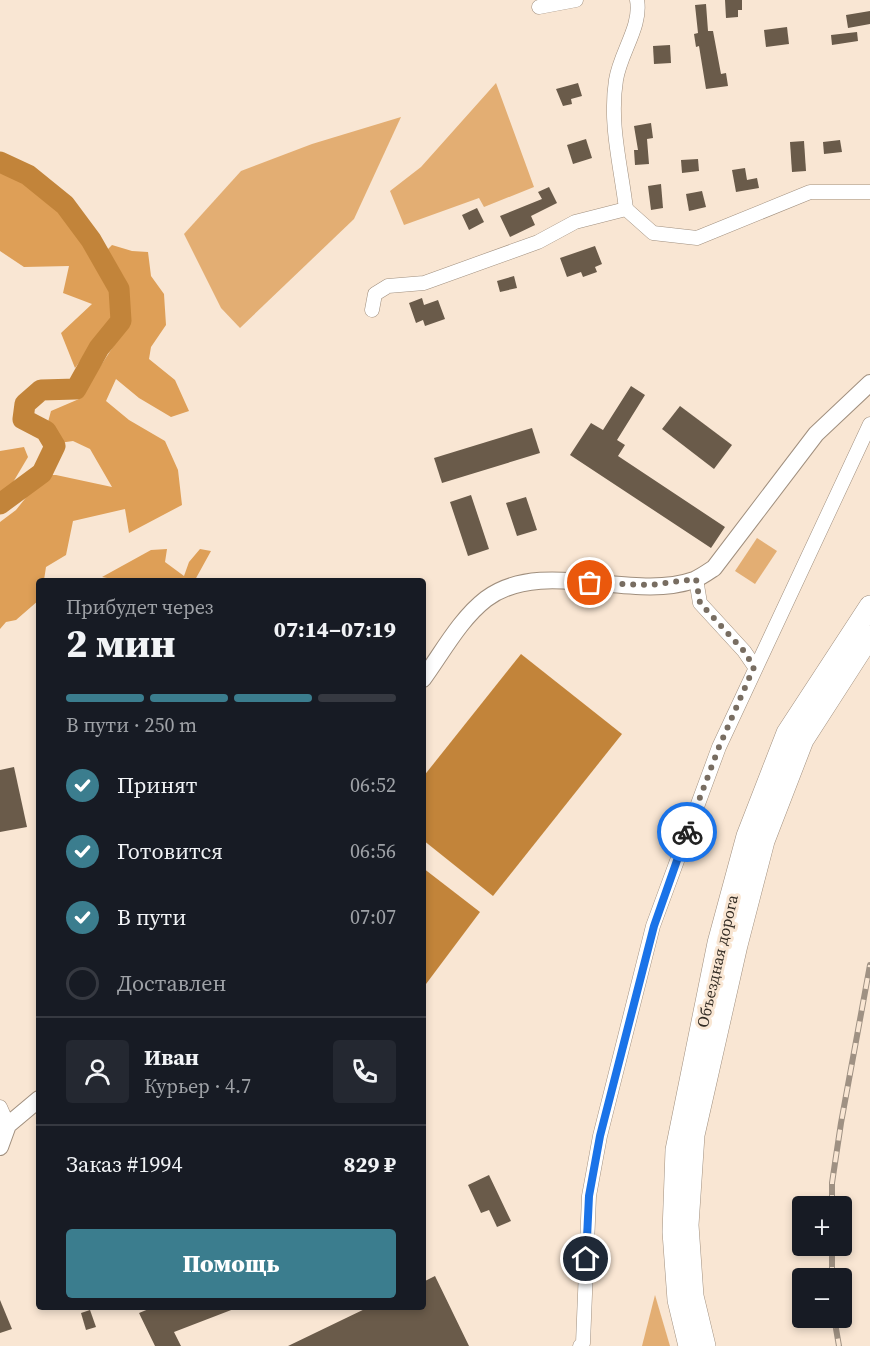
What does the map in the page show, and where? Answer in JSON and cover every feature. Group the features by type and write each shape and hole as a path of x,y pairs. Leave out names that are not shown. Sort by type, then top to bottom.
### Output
{"highway":[{"name":"Объездная дорога","path":"689,1346 678,1300 673,1233 676,1150 718,943 747,836 787,733 870,606"},
{"name":"Объездная дорога","path":"705,1346 693,1296 688,1225 694,1135 736,945 764,841 802,740 870,636"}],"street":[{"path":"539,7 576,0"},
{"path":"637,0 639,12 616,79 614,124 626,209 653,233 697,238 810,192 870,192"},
{"path":"372,310 375,294 388,286 424,282 538,242 575,222 626,209"},
{"path":"426,675 474,610 488,598 507,589 527,582 650,585 696,579 714,568 816,434 870,383"},
{"path":"580,1346 583,1343 589,1196 600,1136 654,926 709,774 754,667 870,424"},
{"path":"696,579 700,603 744,651 754,667"},
{"path":"0,1147 8,1125 36,1102"},
{"path":"0,1107 8,1125"}],"shaded area":[{"path":"496,83 534,187 484,207 479,198 404,225 390,191 421,167"},
{"path":"401,117 354,219 240,328 221,308 184,234 241,171 312,144"},
{"path":"0,168 29,171 59,207 111,284 116,319 96,339 75,368 61,333 92,304 63,293 69,266 24,267 0,251"},
{"path":"112,245 132,251 148,252 151,276 164,294 166,325 151,347 149,359 175,380 189,411 171,417 139,398 116,379 106,401 129,420 165,441 178,470 182,505 129,533 125,509 73,521 66,555 46,567 44,578 36,578 36,603 16,620 6,622 0,629 0,522 16,510 44,475 56,475 112,487 90,449 73,441 52,444 45,433 51,411 79,399 124,330 125,279 106,251"},
{"path":"24,447 28,457 9,489 0,494 0,451"},
{"path":"757,538 777,551 755,584 735,571"},
{"path":"167,549 165,562 184,576 189,562 200,549 211,551 196,578 102,577 151,550"},
{"path":"521,654 622,734 493,896 426,842 426,773"},
{"path":"426,870 480,912 426,984"},
{"path":"655,1295 670,1346 642,1346"}],"building":[{"path":"725,0 742,0 742,10 738,10 738,17 726,18"},
{"path":"706,4 708,31 713,31 721,74 726,73 728,86 706,89 699,46 696,47 694,34 698,33 695,5"},
{"path":"870,11 870,24 848,28 846,15"},
{"path":"787,27 789,44 766,47 764,30"},
{"path":"857,32 858,41 832,45 831,35"},
{"path":"670,45 671,63 654,64 653,46"},
{"path":"578,83 582,96 571,99 572,104 563,106 556,89"},
{"path":"651,123 653,138 647,139 649,164 635,165 634,150 638,150 634,126"},
{"path":"586,139 592,158 573,164 567,145"},
{"path":"840,140 842,152 824,154 823,142"},
{"path":"804,141 806,171 792,172 790,142"},
{"path":"698,159 699,171 682,173 681,160"},
{"path":"745,168 747,180 757,178 759,188 736,192 732,170"},
{"path":"661,184 663,208 651,210 648,186"},
{"path":"549,187 557,203 531,216 535,225 510,237 500,216 542,199 538,192"},
{"path":"702,191 706,207 689,211 686,194"},
{"path":"477,208 484,222 469,230 462,215"},
{"path":"595,246 602,264 595,267 597,272 583,277 581,272 567,277 560,258"},
{"path":"514,276 517,288 500,292 497,281"},
{"path":"422,298 424,305 438,300 445,319 425,326 423,320 416,323 409,303"},
{"path":"631,386 645,395 617,440 625,445 618,456 725,527 711,548 570,455 591,423 603,430"},
{"path":"680,406 732,445 714,469 662,429"},
{"path":"532,428 540,453 442,483 434,458"},
{"path":"471,495 489,549 468,556 450,502"},
{"path":"526,497 537,530 517,536 506,503"},
{"path":"14,767 27,827 0,832 0,770"},
{"path":"489,1175 511,1221 497,1227 489,1210 481,1213 468,1185"},
{"path":"435,1276 469,1346 288,1346 363,1310 426,1310 426,1280"},
{"path":"0,1300 12,1329 0,1333"},
{"path":"90,1310 96,1327 86,1330 81,1313"},
{"path":"146,1310 231,1310 174,1332 181,1346 155,1346 139,1313"}],"waterway":[{"path":"0,162 28,175 65,205 91,240 119,289 121,321 99,348 76,389 41,390 25,404 23,419 46,431 55,446 42,473 0,504"}],"railway":[{"path":"832,1196 841,1123 870,965"},
{"path":"832,1256 832,1268"},
{"path":"836,1328 839,1346"}],"way so far":[{"path":"590,583 650,585 696,579 700,603 744,651 754,667 719,747 687,832"}],"route":[{"path":"586,1259 589,1196 600,1136 654,926 687,832"}]}
